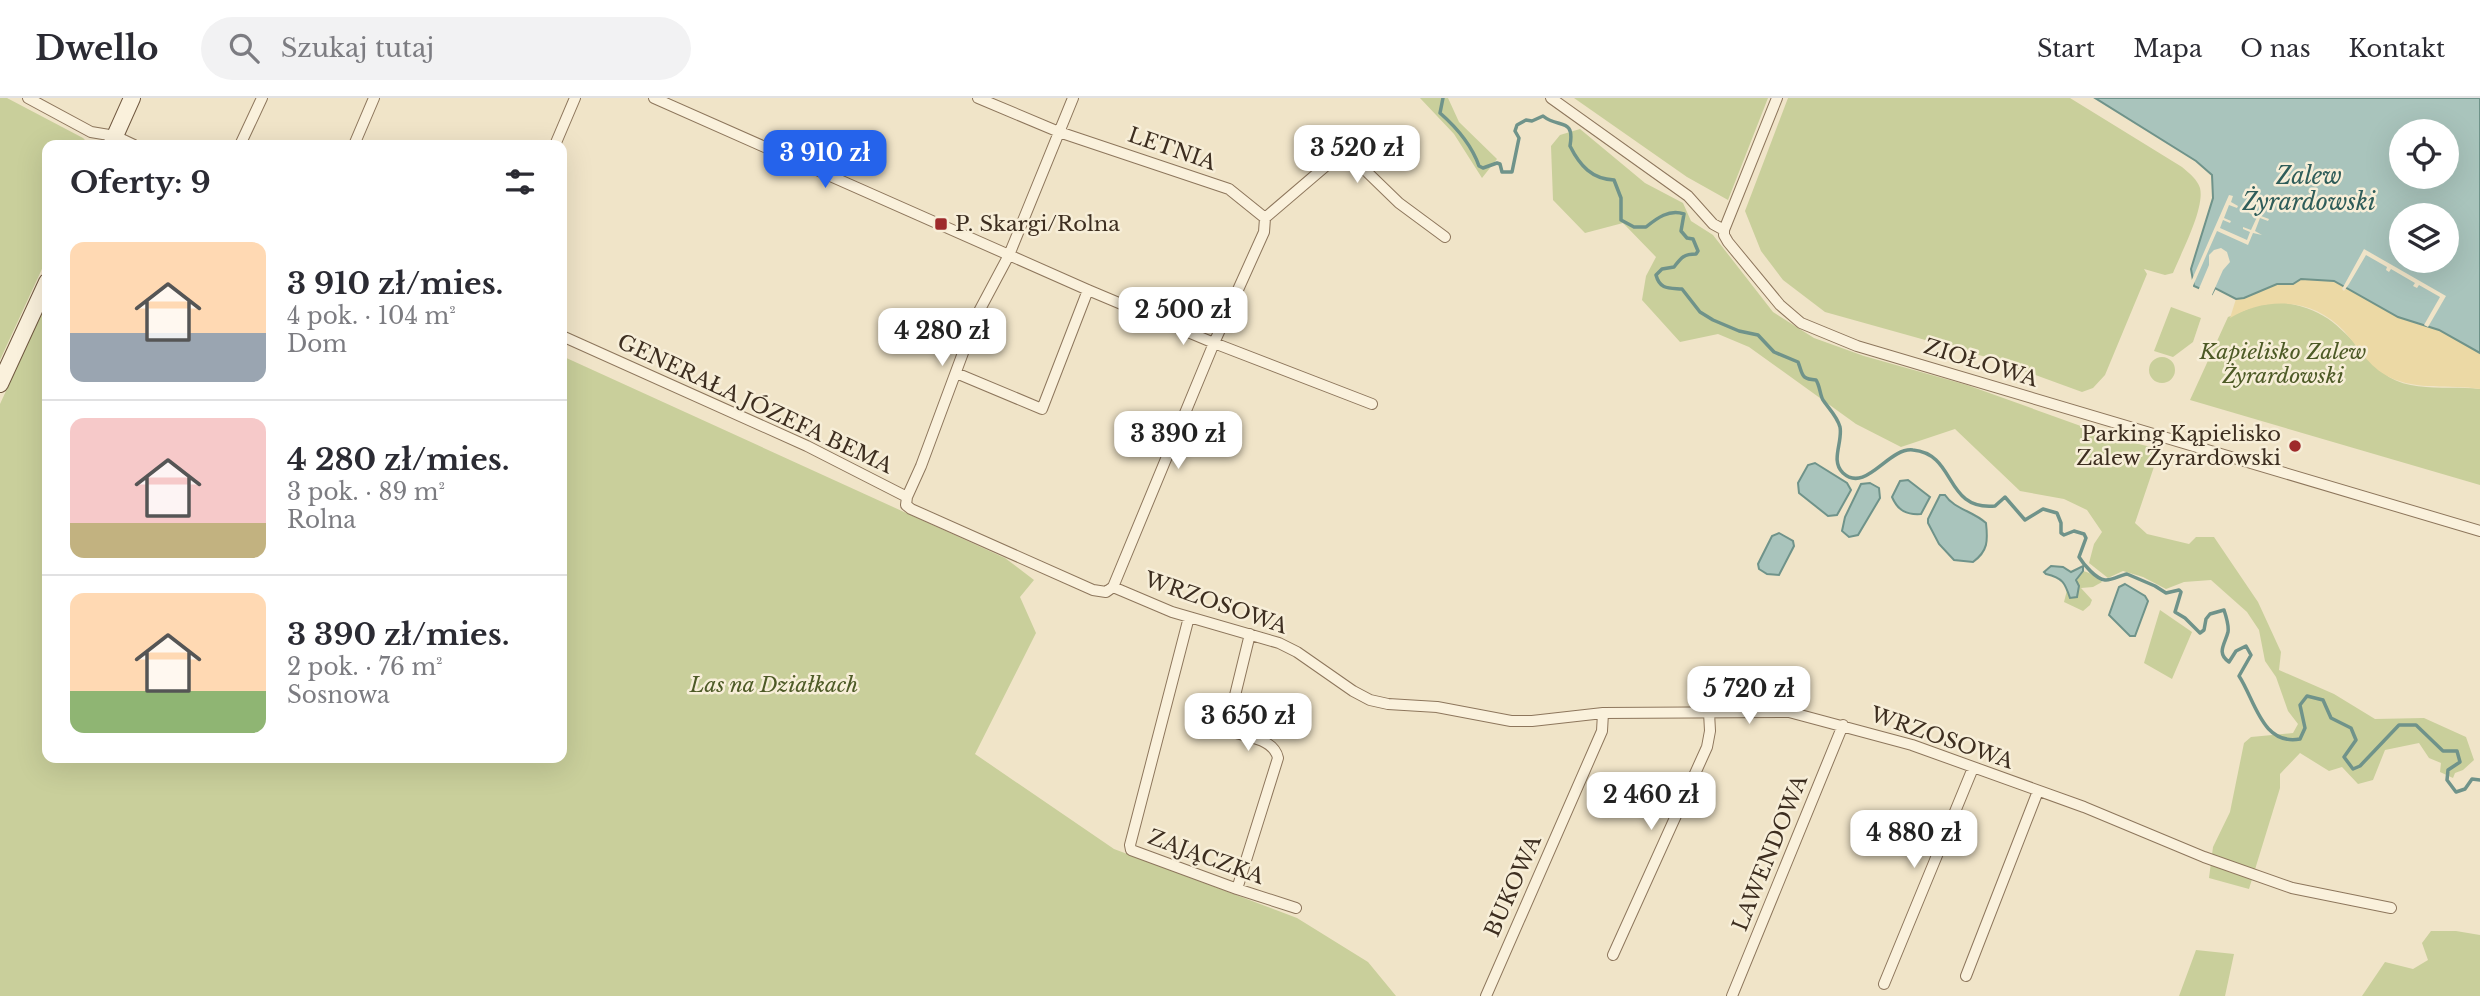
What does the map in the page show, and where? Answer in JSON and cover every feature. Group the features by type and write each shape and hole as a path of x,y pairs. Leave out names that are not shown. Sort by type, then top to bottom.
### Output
{"main road":[{"path":"113,140 132,98"},
{"path":"0,384 42,293"}],"street":[{"path":"28,98 111,140"},
{"path":"242,140 262,98"},
{"path":"356,140 374,98"},
{"path":"557,140 575,98"},
{"path":"654,98 1088,290 1214,343 1372,404"},
{"name":"LETNIA","path":"978,98 1059,132 1228,189 1265,218"},
{"path":"907,497 957,373 976,315 1009,255 1073,98"},
{"name":"ZIOŁOWA","path":"1551,98 1688,196 1713,225 1724,230 1728,242 1780,306 1801,323 1857,345 2480,531"},
{"path":"1724,230 1777,98"},
{"path":"1113,587 1214,343 1264,233 1265,218 1334,159 1366,171 1399,203 1446,237"},
{"path":"957,373 1042,409 1088,290"},
{"name":"GENERAŁA JÓZEFA BEMA","path":"567,338 807,446 907,497 906,505 911,509 1090,588 1106,592 1113,587"},
{"name":"WRZOSOWA","path":"1113,587 1189,617 1279,643 1370,700 1388,704 1437,707 1511,721 1603,713 1774,710 1843,725 1912,745 2084,807 2204,857 2292,888 2391,908"},
{"name":"ZAJĄCZKA","path":"1189,617 1130,845 1131,850 1296,908"},
{"path":"1237,889 1278,758 1276,750 1270,744 1236,733 1229,720 1250,634"},
{"path":"1613,955 1707,747 1709,712"},
{"name":"BUKOWA","path":"1486,996 1602,731 1603,713"},
{"name":"LAWENDOWA","path":"1732,996 1843,725"},
{"path":"1884,984 1973,768"},
{"path":"1966,976 2038,791"}],"green space":[{"path":"0,98 7,98 85,140 42,140 42,269 0,360"},
{"path":"1420,98 1448,98 1459,122 1497,159 1482,178 1454,134"},
{"path":"1574,98 1768,98 1728,200 1687,177"},
{"path":"1788,98 2070,98 2182,167 2199,185 2199,207 2173,273 2165,275 2144,269 2147,274 2105,375 2093,388 2082,392 1986,357 1825,312 1783,280 1761,251 1745,211"},
{"path":"1580,129 1645,183 1683,203 1691,221 1713,235 1773,312 1814,338 1864,356 1967,385 2117,439 2160,449 2135,523 2147,534 2189,544 2196,537 2214,537 2258,602 2281,652 2279,670 2334,694 2375,719 2424,718 2466,737 2474,760 2455,773 2453,778 2440,772 2441,763 2429,758 2419,743 2385,750 2373,780 2358,784 2342,767 2329,771 2300,753 2280,774 2280,788 2249,889 2209,878 2213,847 2230,812 2244,743 2251,737 2293,733 2298,724 2288,711 2276,677 2265,661 2259,630 2247,612 2211,580 2184,582 2166,589 2143,577 2123,571 2108,578 2089,563 2094,544 2102,532 2087,510 2064,499 2020,491 1955,429 1901,447 1856,424 1749,347 1718,334 1680,342 1642,300 1646,276 1656,257 1623,223 1585,233 1553,200 1551,146 1560,135"},
{"name":"Kapielisko Zalew Żyrardowski","path":"2280,302 2321,314 2349,337 2386,375 2399,382 2422,387 2480,389 2480,485 2190,400 2228,317 2255,306"},
{"path":"2171,307 2201,318 2193,342 2173,357 2154,351"},
{"name":"Las na Działkach","path":"42,313 42,763 567,763 567,358 1005,558 1034,580 1020,597 1036,633 975,754 1114,849 1297,918 1368,962 1396,996 0,996 0,404"},
{"path":"2162,357 2171,361 2175,370 2171,379 2162,383 2153,379 2149,370 2153,361"},
{"path":"2081,571 2102,582 2093,587 2081,588 2092,600 2083,611 2064,602 2067,590 2070,598"},
{"path":"2160,610 2192,632 2172,679 2144,663"},
{"path":"2431,931 2480,935 2480,996 2362,996 2385,962 2413,969 2428,960 2422,943"},
{"path":"2196,950 2234,954 2225,996 2179,996"}],"sand":[{"path":"2301,279 2334,281 2375,304 2439,330 2480,353 2480,389 2422,386 2389,377 2369,362 2332,320 2304,307 2289,304 2259,306 2230,318 2236,299 2274,285"}],"water":[{"name":"Zalew Żyrardowski","path":"2095,98 2480,98 2480,353 2439,330 2398,317 2334,281 2301,279 2293,284 2277,284 2236,299 2215,288 2212,294 2194,286 2191,269 2213,198 2212,175 2196,161"},
{"path":"1815,463 1847,483 1851,490 1837,515 1828,516 1799,493 1798,483 1808,465"},
{"path":"1908,480 1930,497 1921,514 1904,511 1892,497 1900,481"},
{"path":"1870,483 1879,488 1880,498 1858,535 1849,537 1842,531 1845,517 1861,484"},
{"path":"1940,495 1945,495 1953,504 1986,523 1986,545 1982,554 1973,562 1954,560 1939,544 1928,523"},
{"path":"1779,533 1793,541 1794,546 1779,575 1767,574 1759,569 1758,564 1772,536"},
{"path":"2051,566 2063,567 2071,572 2083,566 2083,571 2076,580 2079,586 2077,597 2070,598 2062,582 2044,572"},
{"path":"2125,584 2145,596 2148,601 2135,636 2130,636 2109,615 2119,587"}],"pier":[{"path":"2229,195 2233,196 2231,202 2238,206 2229,205 2224,218 2231,221 2230,223 2223,220 2220,228 2247,240 2250,232 2243,227 2251,230 2257,217 2249,213 2250,211 2258,214 2260,209 2263,210 2261,216 2269,219 2260,218 2255,231 2262,235 2253,233 2248,245 2217,231 2192,288 2190,284"},
{"path":"2221,248 2227,252 2230,262 2223,270 2211,297 2198,291 2209,265 2209,255"},
{"path":"2364,249 2389,263 2389,272 2387,267 2366,255 2349,284 2344,291 2342,289"},
{"path":"2398,273 2406,273 2446,296 2428,327 2424,325 2440,297 2419,285 2417,288 2413,286 2415,283"}],"waterway":[{"path":"1443,98 1440,113 1463,137 1479,166 1483,168 1497,163 1500,164 1502,172 1512,172 1519,138 1515,131 1517,125 1543,116 1568,127 1570,146 1588,170 1599,177 1614,180 1621,198 1621,220 1634,227 1646,227 1668,214 1684,214 1681,231 1687,238 1693,239 1698,251 1683,257 1674,267 1662,269 1656,275 1658,280 1666,287 1682,289 1700,312 1713,320 1739,331 1758,335 1774,352 1798,362 1805,377 1816,380 1823,400 1840,427 1837,463 1843,473 1852,478 1860,478 1895,455 1913,450 1927,454 1937,461 1958,492 1967,500 1979,505 1995,506 2005,497 2025,520 2043,509 2057,513 2061,533 2064,535 2074,531 2084,534 2086,538 2079,557 2098,577 2107,580 2127,574 2166,593 2179,590 2181,592 2175,612 2200,633 2204,630 2210,614 2224,610 2228,630 2222,648 2223,655 2229,662 2236,651 2246,646 2251,655 2239,676 2261,719 2277,735 2287,739 2300,739 2305,728 2300,705 2307,696 2323,700 2331,718 2351,728 2356,740 2344,757 2353,769 2360,766 2399,725 2416,725 2443,751 2457,751 2460,762 2448,770 2447,780 2456,792 2465,789 2472,779 2480,780"}],"place":[{"name":"P. Skargi/Rolna","path":"941,224"},
{"name":"Parking Kąpielisko Zalew Żyrardowski","path":"2295,446"}]}
